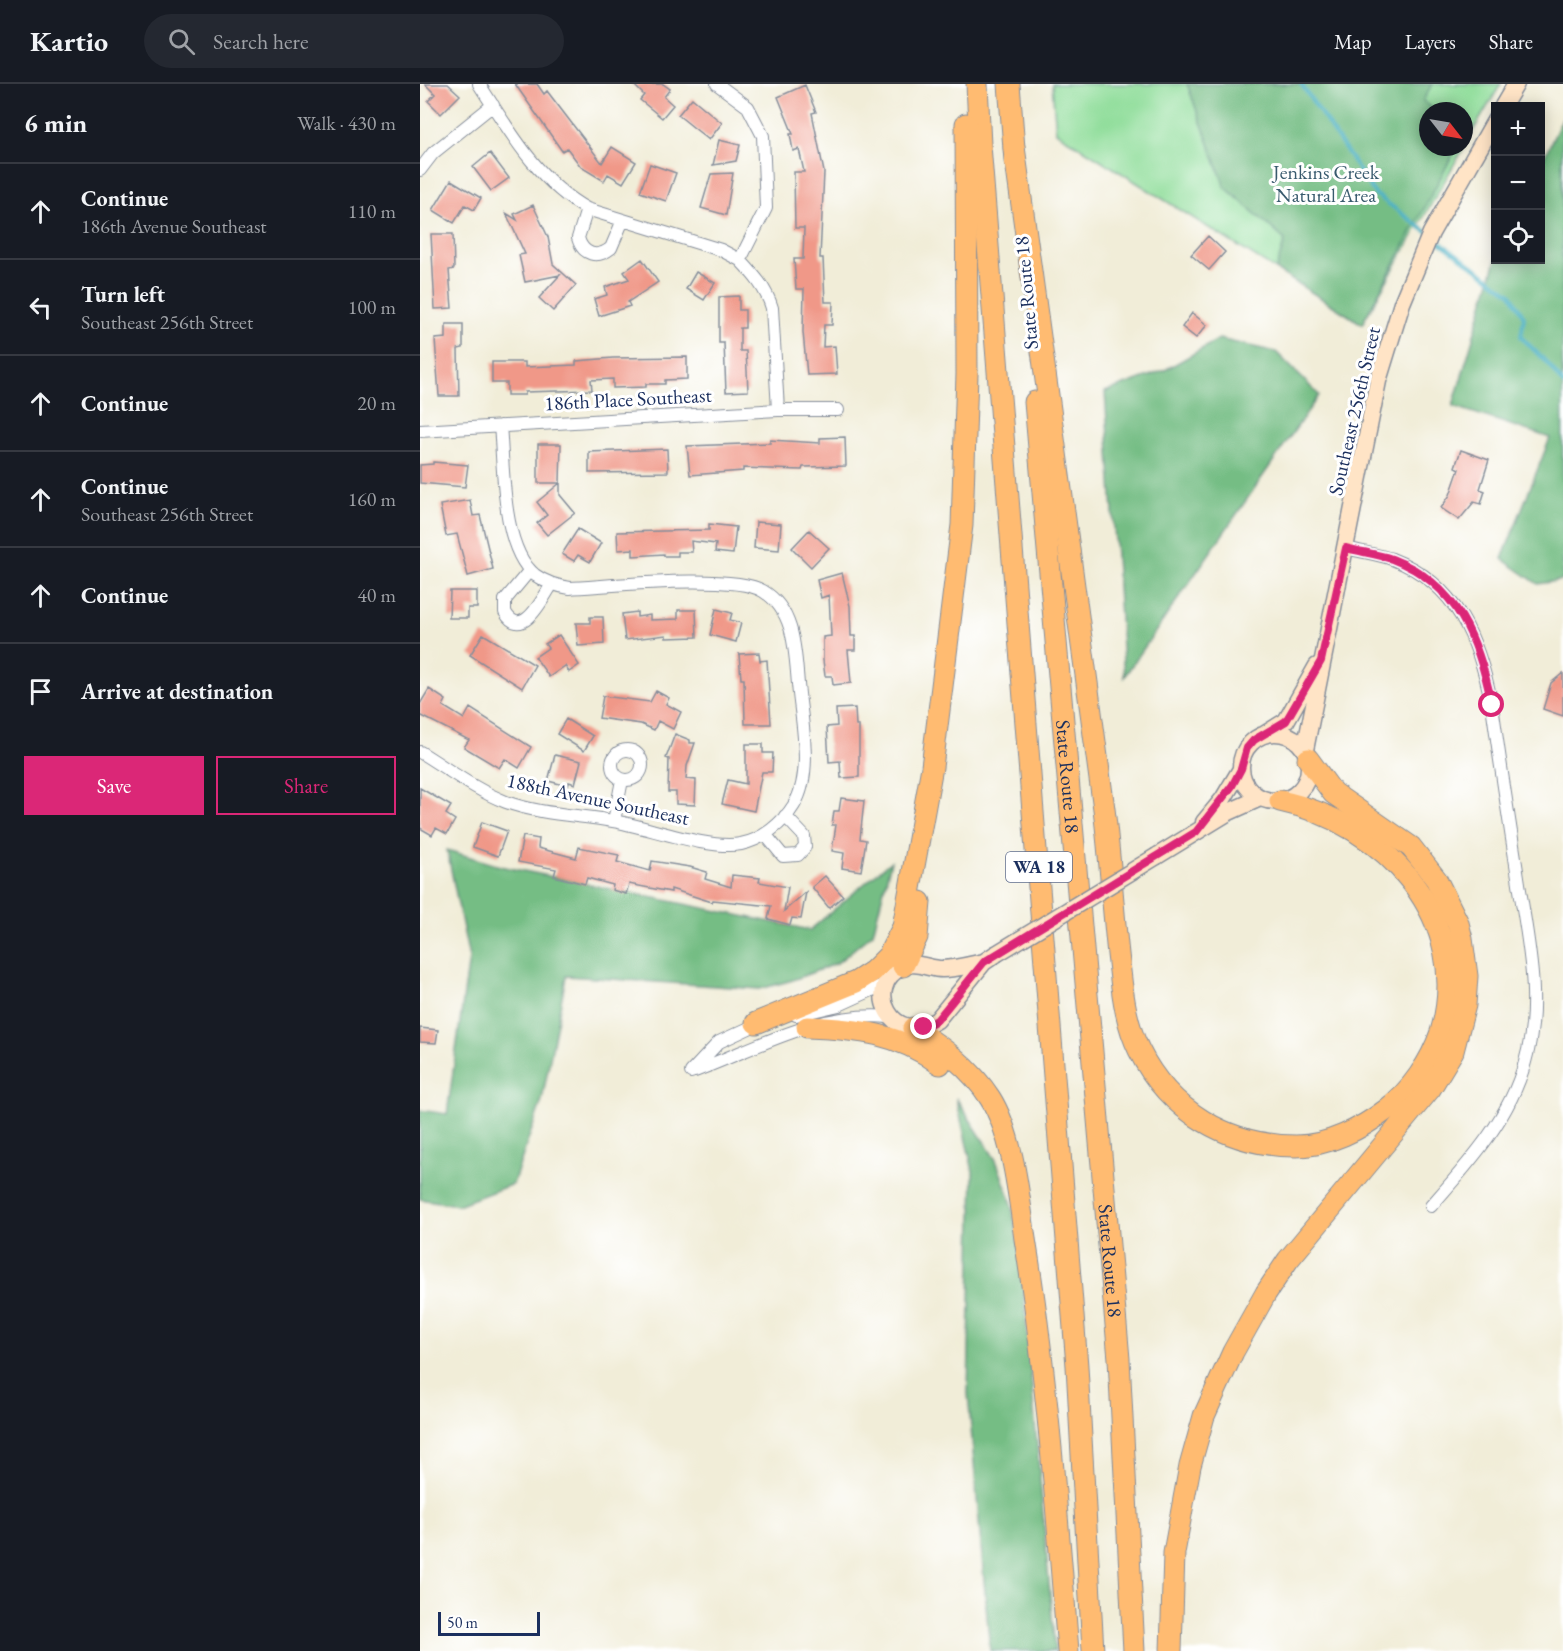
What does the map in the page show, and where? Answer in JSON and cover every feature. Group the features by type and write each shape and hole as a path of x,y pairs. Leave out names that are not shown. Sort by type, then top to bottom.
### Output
{"highway":[{"path":"756,1023 853,984 873,971 888,956 903,927 932,767 962,525 966,374 966,84"},
{"name":"State Route 18","path":"977,84 1075,1331 1093,1651"},
{"name":"State Route 18","path":"1009,84 1073,857 1119,1359 1134,1651"},
{"path":"1014,147 1107,834 1117,951 1131,1029 1141,1055 1157,1080 1171,1097 1196,1118 1218,1130 1251,1141 1298,1146 1336,1138 1371,1122 1412,1086 1437,1043 1449,996 1450,977 1440,936 1428,905 1419,890 1396,865 1358,833 1330,817 1270,799"},
{"path":"1171,1651 1174,1553 1190,1466 1204,1416 1233,1352 1266,1293 1288,1260 1436,1080 1453,1051 1465,1005 1467,976 1462,939 1458,923 1436,879 1412,848 1333,793 1307,755"},
{"path":"903,966 916,937 929,856 932,767"},
{"path":"807,1027 878,1033 907,1043 930,1057 955,1078 975,1100 1011,1164"},
{"path":"913,1028 950,1054 990,1098 1003,1130 1036,1304 1049,1418 1068,1651"}],"main road":[{"path":"1505,102 1516,84"},
{"name":"Southeast 256th Street","path":"1307,755 1321,661 1346,548 1378,381 1391,336 1431,233 1491,127"},
{"name":"Southeast 256th Street","path":"1264,734 1286,721 1321,661"},
{"path":"990,958 942,969 916,964 903,966 885,984 884,1004 889,1017 896,1023 913,1028 924,1027 937,1020 990,958 1196,832 1270,799 1291,797 1306,781 1307,755 1288,735 1264,734 1247,748 1241,769 1223,799 1196,832"},
{"path":"1241,769 1247,786 1270,799"}],"street":[{"path":"478,84 554,188 587,209 721,250 740,260 756,276 768,294 772,308 778,410"},
{"path":"717,84 748,106 763,136 766,208 740,260"},
{"path":"420,170 433,153 493,105"},
{"path":"587,209 578,238 584,250 591,254 598,255 611,248 623,220"},
{"name":"186th Place Southeast","path":"420,431 778,410 838,410"},
{"path":"500,426 510,529 519,551 533,573 552,585 570,588 725,581 762,591 777,603 788,619 795,647 804,768 795,804 770,830 783,856 798,855 805,847 804,836 785,816"},
{"path":"1346,548 1389,558 1422,575 1459,609 1475,643 1485,670 1492,705 1533,973 1531,1036 1525,1063 1511,1098 1486,1141 1431,1206"},
{"path":"533,573 505,600 505,612 513,621 519,622 530,618 552,585"},
{"name":"188th Avenue Southeast","path":"420,752 489,795 508,803 614,821 726,846 750,842 770,830"},
{"path":"614,821 622,780"},
{"path":"885,984 839,1005 756,1023 719,1042 691,1072 762,1042 807,1027 853,1016 889,1017"}],"green space":[{"name":"Jenkins Creek Natural Area","path":"1052,84 1501,84 1473,131 1473,102 1419,102 1419,156 1459,156 1362,324 1056,132"},
{"name":"Jenkins Creek Natural Area","path":"1187,84 1432,84 1424,102 1419,102 1419,156 1452,156 1362,324 1276,270 1285,240 1225,187"},
{"path":"1562,119 1563,580 1538,584 1502,559 1550,438 1453,406 1495,264 1545,264 1545,155"},
{"path":"1219,339 1276,352 1319,395 1124,677 1105,392 1165,370"},
{"path":"447,850 500,866 810,930 891,861 873,933 837,963 793,980 760,989 566,976 542,1100 513,1184 458,1205 420,1199 420,1110 447,1114 469,958"},
{"path":"956,1098 996,1160 1012,1204 1022,1273 1055,1651 990,1651 968,1393 973,1171"}],"building":[{"path":"425,84 448,84 460,95 441,114 428,101 435,94"},
{"path":"515,84 537,84 544,94 547,91 602,163 612,147 636,162 623,183 608,174 604,181 581,167 567,148 562,151"},
{"path":"633,84 663,84 670,89 664,97 673,105 662,118 640,100 644,95"},
{"path":"805,85 816,112 812,113 824,172 820,258 823,258 825,302 833,302 832,325 824,325 823,347 835,346 837,374 807,375 803,332 804,289 796,289 794,259 803,259 804,228 795,228 794,172 804,172 799,149 793,151 790,134 793,134 778,97"},
{"path":"692,98 722,123 709,140 678,115"},
{"path":"719,140 740,145 736,161 713,165"},
{"path":"490,153 509,178 491,191 473,167"},
{"path":"650,164 676,173 666,201 640,192"},
{"path":"733,173 726,215 701,208 711,174"},
{"path":"451,180 481,198 474,210 465,205 454,223 433,210"},
{"path":"533,205 548,237 553,264 576,285 553,311 539,298 560,275 525,282 519,255 525,254 506,213 517,220 514,214"},
{"path":"431,234 453,234 454,269 449,270 452,308 435,309"},
{"path":"1208,236 1225,252 1209,270 1191,255"},
{"path":"642,259 658,282 628,302 630,306 599,316 594,299 607,295 605,287 629,279 624,272"},
{"path":"696,272 715,283 704,300 686,289"},
{"path":"739,296 739,310 745,310 745,328 740,328 740,351 746,351 748,391 726,392 724,343 719,343 719,297"},
{"path":"1192,313 1207,325 1196,338 1182,327"},
{"path":"446,324 463,324 463,348 458,349 459,396 439,396 435,339 446,338"},
{"path":"687,357 687,379 665,380 665,384 646,384 646,387 613,388 613,379 591,380 592,390 525,392 525,395 507,395 507,383 492,383 492,362 525,362 525,367 576,365 576,361 613,358"},
{"path":"845,437 846,466 803,467 802,470 743,468 743,471 690,475 687,446 770,443 770,440 820,443 820,438"},
{"path":"538,444 561,444 560,483 538,483"},
{"path":"667,449 668,472 589,473 589,452"},
{"path":"1461,450 1489,460 1480,489 1485,491 1481,504 1474,502 1459,520 1441,508 1450,495 1459,469 1455,467"},
{"path":"433,462 468,465 465,487 420,483 420,465 433,464"},
{"path":"560,483 560,495 575,513 547,535 537,523 547,515 537,502"},
{"path":"470,500 473,516 480,515 493,569 468,576 457,534 446,536 440,505"},
{"path":"756,522 781,524 779,550 754,548"},
{"path":"709,524 736,527 733,554 715,552 716,544 691,541 692,552 678,552 678,556 664,556 664,554 633,556 633,549 618,550 617,532 709,530"},
{"path":"578,529 601,543 590,562 578,555 574,561 562,554"},
{"path":"809,530 829,548 811,567 792,548"},
{"path":"842,573 850,606 851,636 855,636 855,650 848,650 851,683 833,685 832,676 825,676 823,660 823,637 831,636 829,595 821,598 817,580"},
{"path":"450,591 477,591 477,608 468,608 468,618 449,618"},
{"path":"716,609 732,613 730,620 741,623 736,642 710,635"},
{"path":"678,610 696,610 697,637 666,638 666,635 625,640 622,614 637,612 637,617 650,615 650,620 678,619"},
{"path":"590,617 603,617 604,644 578,646 576,623 590,623"},
{"path":"483,634 535,665 522,688 470,655"},
{"path":"559,635 579,665 569,672 565,666 549,677 535,657 548,648 545,644"},
{"path":"759,653 760,661 767,660 771,724 745,724 744,679 741,679 739,654"},
{"path":"1563,673 1563,716 1543,709 1551,683"},
{"path":"429,689 446,700 443,706 464,719 470,708 531,747 519,768 505,759 499,768 464,747 469,740 420,715 420,704"},
{"path":"656,691 669,698 666,704 681,712 673,729 658,721 654,730 641,724 599,718 603,696 650,702"},
{"path":"855,708 856,726 859,726 859,777 841,778 840,761 829,762 827,727 837,726 836,709"},
{"path":"566,719 593,736 584,751 557,734"},
{"path":"675,734 690,740 690,743 695,743 687,766 686,779 696,780 695,805 676,804 676,792 668,792 669,759 666,758"},
{"path":"746,744 763,744 763,753 773,753 772,772 762,772 754,811 722,804 728,780 746,784"},
{"path":"555,755 581,761 575,784 569,782 568,786 548,781"},
{"path":"420,788 451,806 446,814 455,820 447,834 436,828 432,835 420,828"},
{"path":"841,798 864,801 860,839 866,840 861,871 842,868 844,853 832,851 836,825 832,825 834,811 839,811"},
{"path":"482,822 507,831 498,856 473,847"},
{"path":"523,836 539,839 538,848 576,858 579,847 619,855 617,862 650,871 652,861 690,867 707,872 705,879 731,887 732,875 760,878 759,882 788,887 784,911 806,892 801,919 792,918 790,925 768,919 771,906 713,900 712,902 671,889 671,892 629,884 626,894 612,890 613,885 587,878 585,884 554,876 556,869 518,862"},
{"path":"825,876 843,896 829,908 812,887"},
{"path":"420,1028 438,1030 436,1043 420,1042"}],"waterway":[{"path":"1301,84 1375,194 1427,232"},
{"path":"1433,237 1511,294 1524,317 1521,337 1548,364 1563,384"}],"route":[{"path":"924,1027 937,1020 963,985 984,962 1196,832 1232,786 1241,769 1242,758 1247,748 1254,740 1278,728 1286,721 1321,661 1346,548 1404,564 1439,588 1459,609 1485,670 1492,705"}]}
